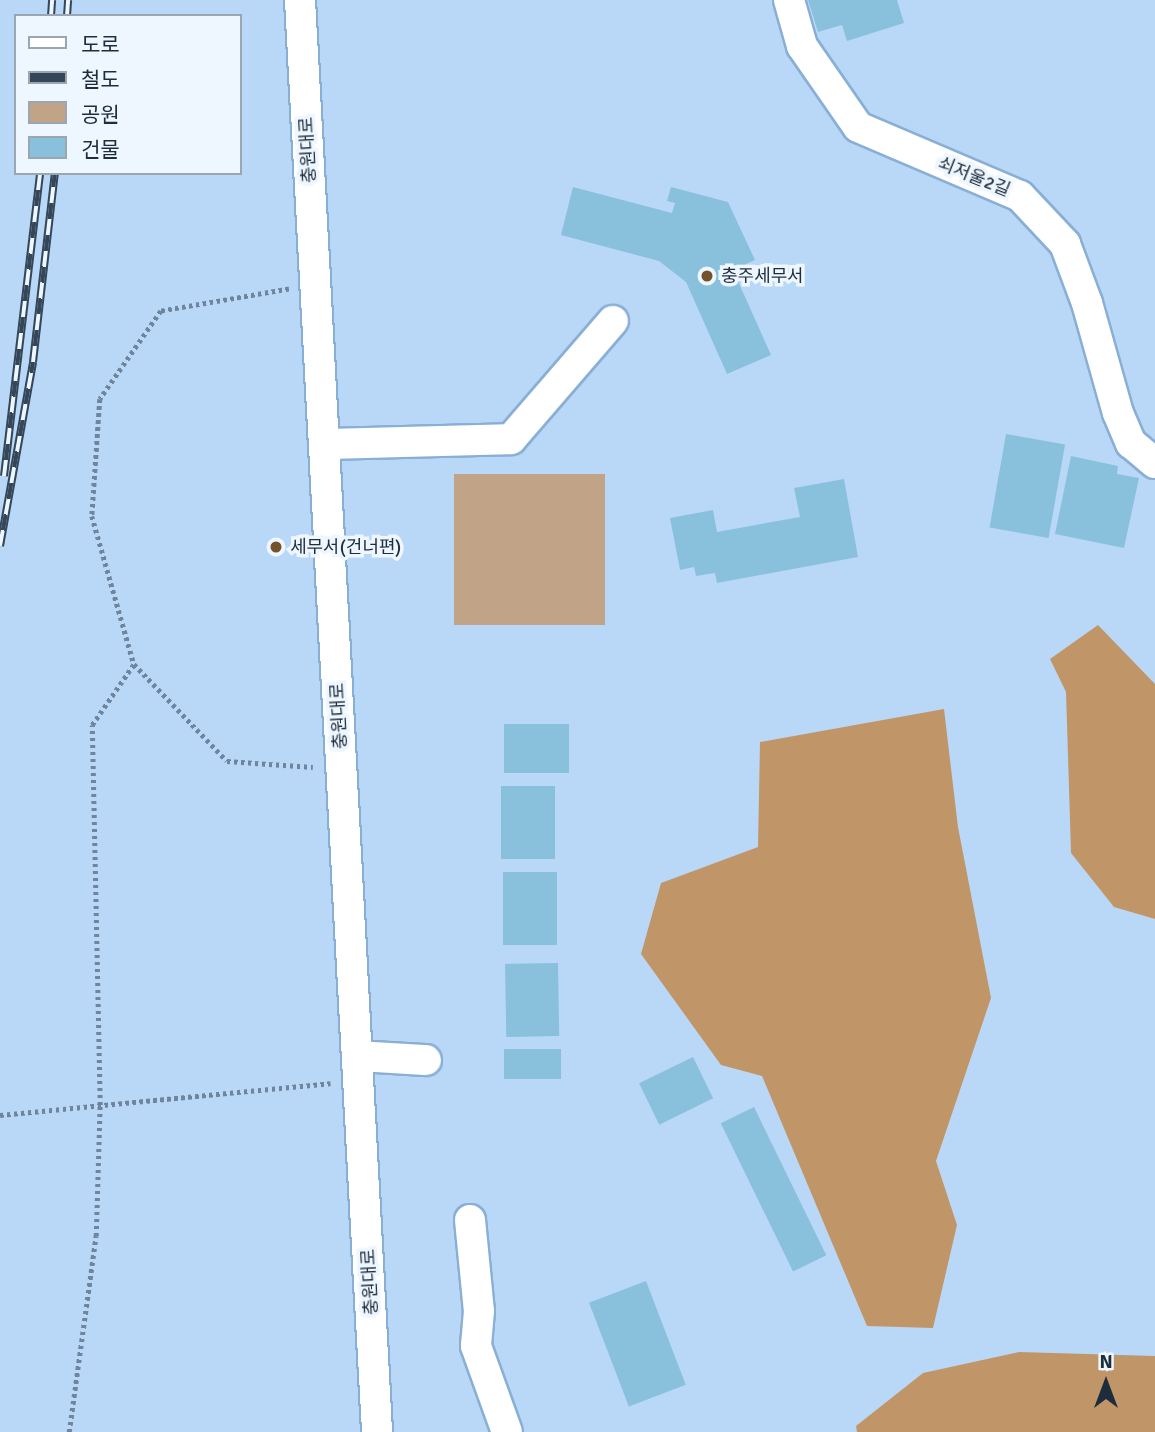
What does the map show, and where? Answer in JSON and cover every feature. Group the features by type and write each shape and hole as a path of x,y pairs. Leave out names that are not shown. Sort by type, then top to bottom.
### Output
{"street":[{"name":"충원대로","path":"300,0 377,1432"},
{"name":"쇠저울2길","path":"789,0 802,46 858,127 1020,196 1065,244 1087,303 1118,413 1132,443 1155,463"},
{"path":"324,444 511,439 613,321"},
{"path":"359,1068 426,1060"},
{"path":"470,1220 479,1311 476,1346 508,1432"}],"path":[{"path":"316,284 161,311 100,399 92,516 134,664 227,761 342,769"},
{"path":"69,1432 96,1236 100,1105 92,724 134,664"},
{"path":"0,1115 100,1105 359,1068"}],"green space":[{"path":"454,474 605,474 605,625 454,625"}],"shaded area":[{"path":"1098,625 1155,684 1155,919 1114,907 1071,853 1066,692 1050,659"},
{"path":"944,709 958,827 991,998 936,1161 957,1225 933,1328 867,1326 762,1076 721,1065 641,954 661,883 758,847 760,742"},
{"path":"1019,1352 1155,1356 1155,1432 857,1432 856,1426 923,1373"}],"building":[{"path":"808,0 897,0 904,23 847,41 842,25 818,32"},
{"name":"충주세무서","path":"573,187 672,213 675,203 667,201 671,187 728,202 755,260 733,270 771,355 727,374 686,282 659,261 561,235"},
{"path":"1006,434 1065,444 1049,538 990,528"},
{"path":"1071,456 1118,466 1117,474 1139,478 1124,548 1055,534"},
{"path":"844,479 858,557 717,583 715,573 696,576 694,567 680,570 670,518 713,510 717,532 800,517 794,488"},
{"path":"504,724 569,724 569,773 504,773"},
{"path":"501,786 555,786 555,859 501,859"},
{"path":"503,872 557,872 557,945 503,945"},
{"path":"558,963 559,1036 506,1037 505,964"},
{"path":"504,1049 561,1049 561,1079 504,1079"},
{"path":"693,1057 713,1098 659,1125 639,1083"},
{"path":"754,1107 826,1255 793,1272 721,1123"},
{"path":"646,1281 686,1385 629,1406 589,1303"}],"railway":[{"path":"51,14 52,0"},
{"path":"67,14 68,0"},
{"path":"4,476 40,175"},
{"path":"0,546 33,362 55,175"}],"place":[{"name":"충주세무서","path":"707,276"},
{"name":"세무서(건너편)","path":"276,547"}]}
